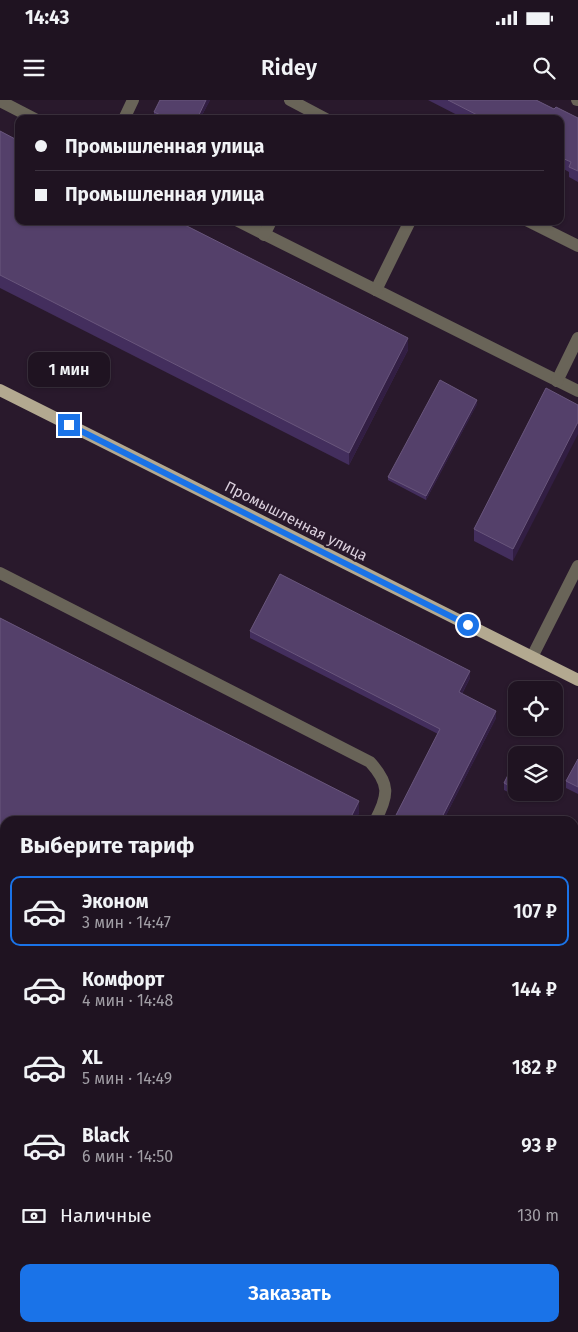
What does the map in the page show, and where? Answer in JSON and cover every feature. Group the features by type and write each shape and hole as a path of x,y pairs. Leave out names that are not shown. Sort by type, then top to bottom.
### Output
{"main road":[{"name":"Промышленная улица","path":"0,390 578,680"}],"street":[{"path":"126,115 133,100"},
{"path":"290,100 318,115"},
{"path":"0,102 27,115"},
{"path":"246,225 578,391"},
{"path":"264,234 269,225"},
{"path":"376,290 408,225"},
{"path":"536,225 578,246"},
{"path":"558,381 578,338"},
{"path":"532,658 578,566"},
{"path":"0,573 370,762 381,774 387,790 383,807 378,816"}],"building":[{"path":"160,100 206,100 199,115 160,115 154,112"},
{"path":"448,100 536,100 578,118 578,171 569,167 571,162 564,159 564,115 477,115"},
{"path":"0,131 15,139 15,225 185,225 408,338 349,453 0,275"},
{"path":"440,380 477,400 426,496 388,477"},
{"path":"546,388 578,405 578,422 513,549 474,529"},
{"path":"280,574 470,671 459,692 496,711 443,816 396,816 440,729 250,631"},
{"path":"0,618 359,801 352,816 0,816"},
{"path":"578,759 578,787 566,781"},
{"path":"508,775 508,785 504,783"}],"route":[{"path":"69,425 468,625"}]}
